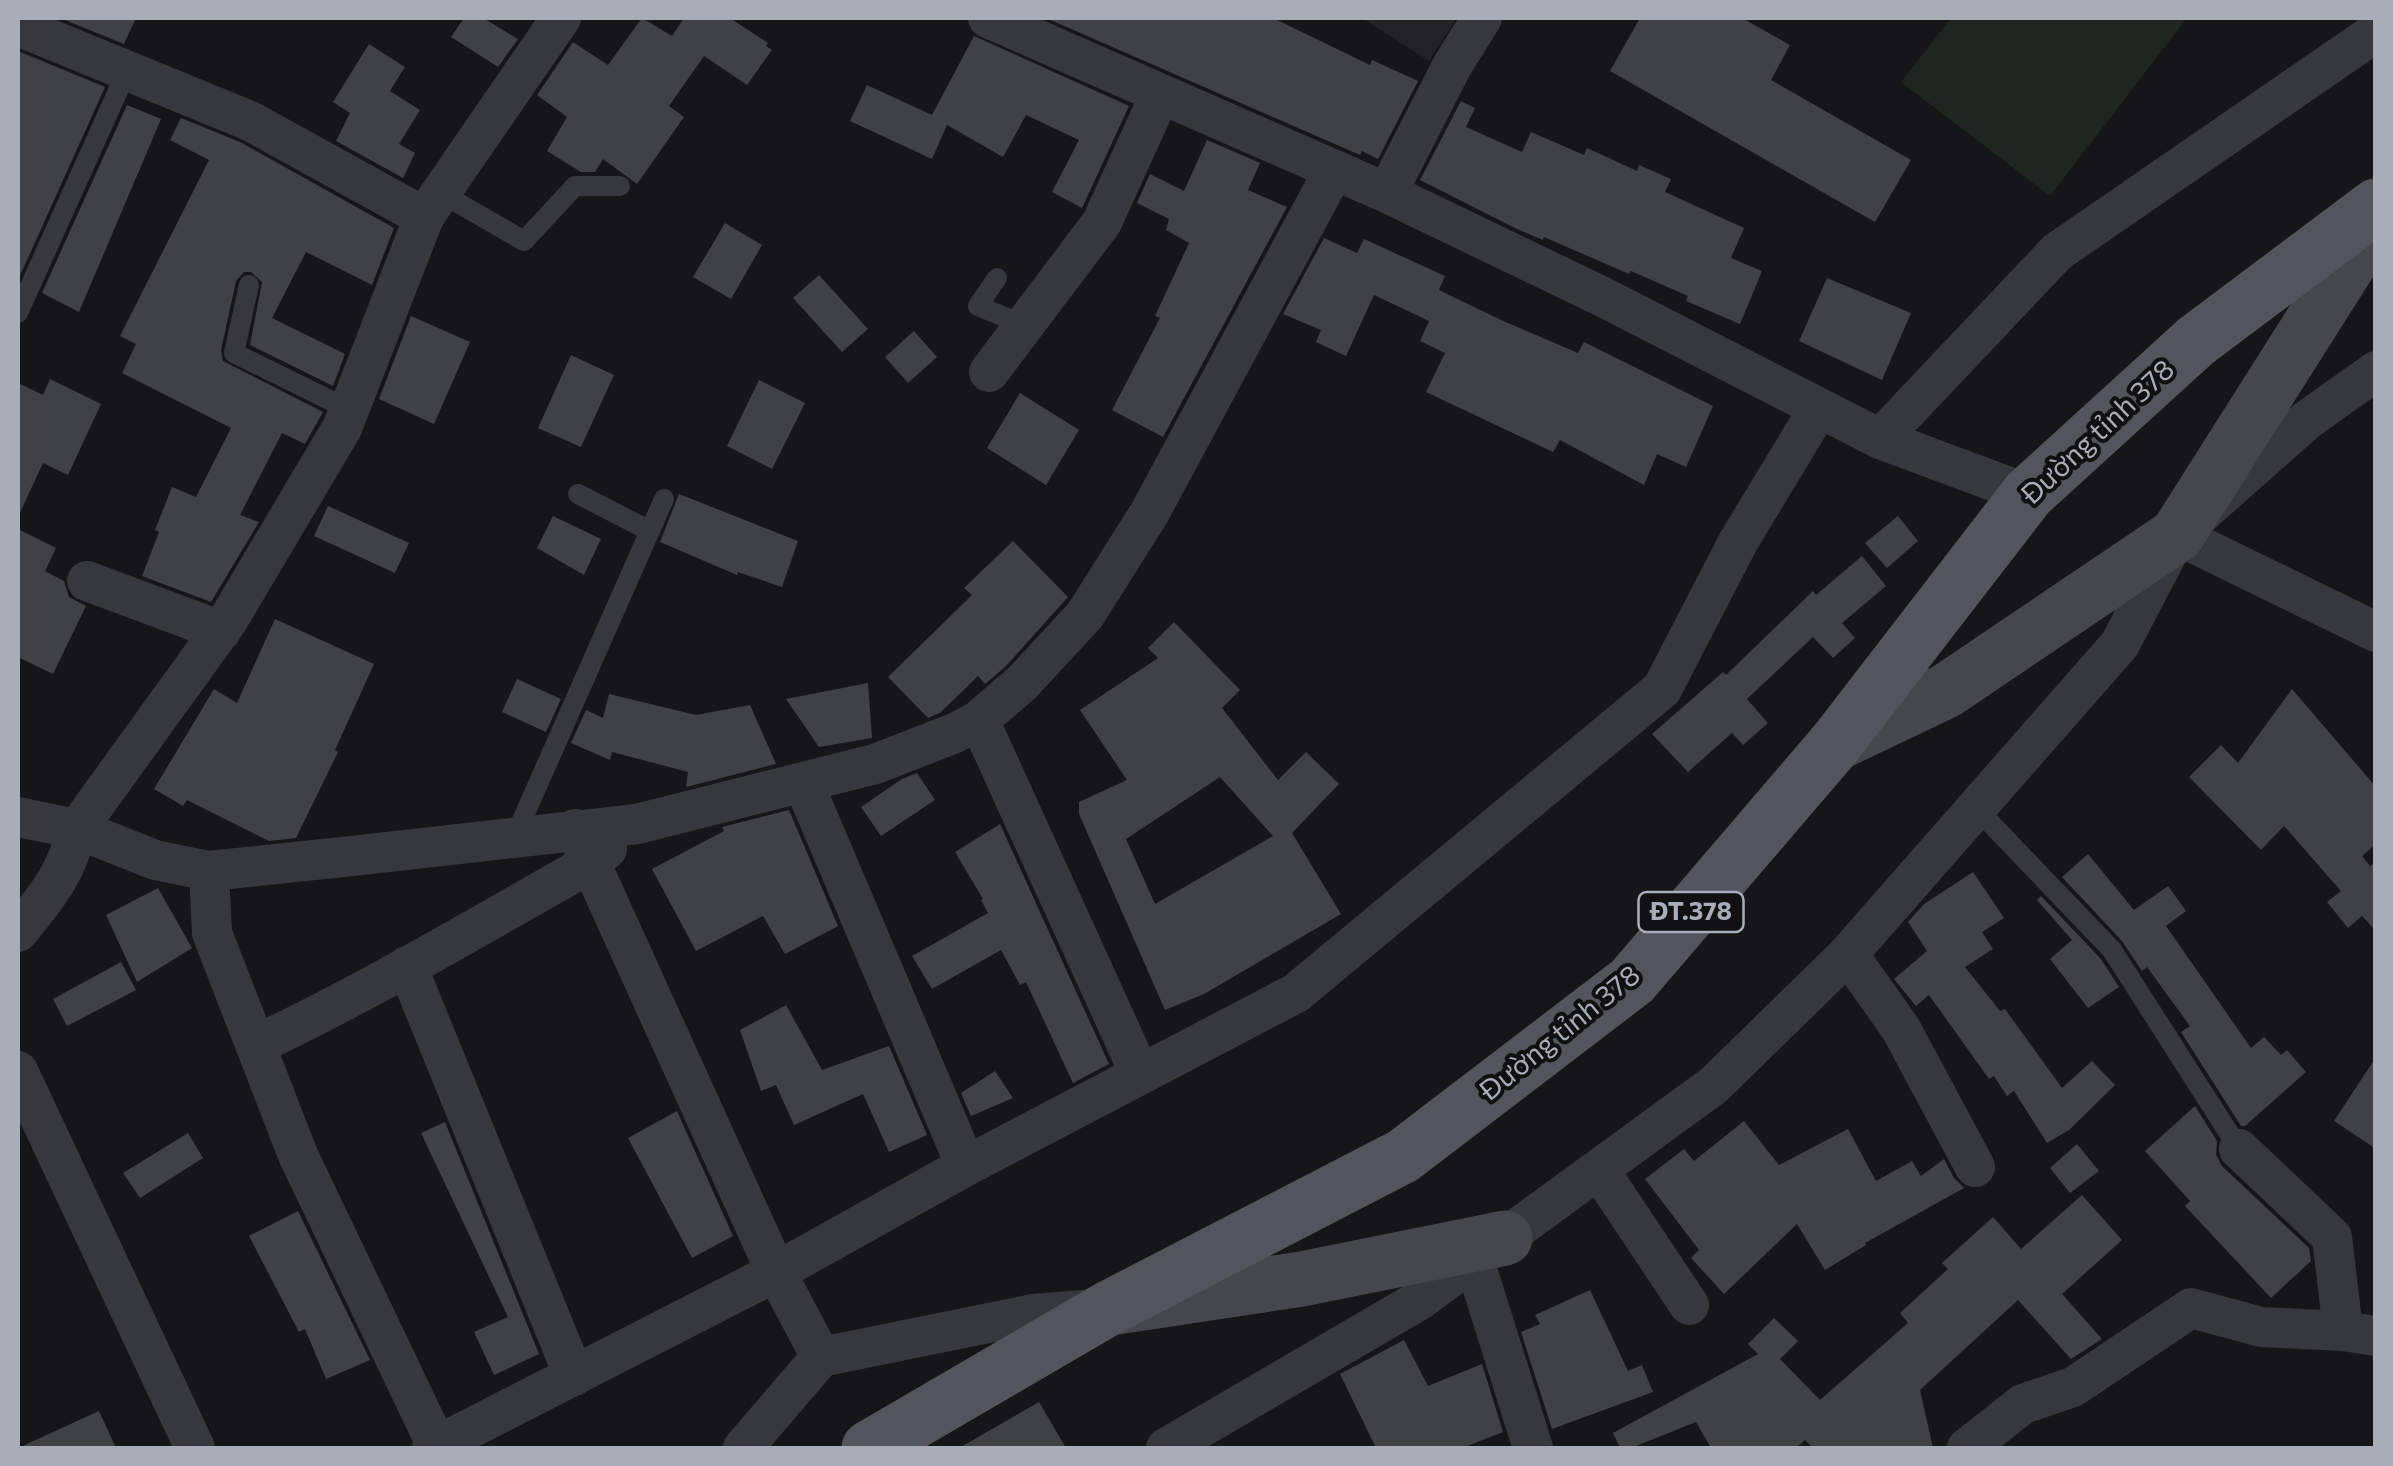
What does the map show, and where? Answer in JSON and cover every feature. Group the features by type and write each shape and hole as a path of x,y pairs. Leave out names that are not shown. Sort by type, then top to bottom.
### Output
{"main road":[{"name":"Đường tỉnh 378","path":"868,1448 1108,1308 1403,1156 1632,980 1835,744 2028,494 2196,341 2376,206"},
{"path":"1835,744 1946,691 2178,535 2376,222"},
{"path":"1108,1308 1490,1249"}],"street":[{"path":"988,18 1387,193 1880,439 2028,494"},
{"path":"1387,193 1452,66 1482,18"},
{"path":"18,932 69,862 77,829 221,631 350,410 433,205 550,21"},
{"path":"18,26 250,121 433,205"},
{"path":"1880,439 2058,252 2376,32"},
{"path":"989,372 1102,222 1160,95"},
{"path":"256,1044 406,966 582,847 637,824 920,749 979,720 1022,683 1085,615 1108,580 1150,512 1334,170"},
{"path":"1166,1448 1418,1302 1714,1085 1848,954 2120,644 2178,535 2307,420 2376,371"},
{"path":"210,871 212,933 298,1155 434,1447 776,1272 966,1166 1296,992 1662,689 1738,542 1819,408"},
{"path":"2178,535 2376,632"},
{"path":"87,581 221,631"},
{"path":"979,720 1140,1074"},
{"path":"804,782 966,1166"},
{"path":"18,817 77,829 155,860 210,871 515,836 582,847"},
{"path":"582,847 776,1272 821,1357"},
{"path":"1848,954 1901,1028 1975,1167"},
{"path":"406,966 574,1376"},
{"path":"18,1071 195,1448"},
{"path":"1967,1448 2023,1404 2073,1386 2191,1308 2261,1327 2359,1334 2332,1238 2238,1149"},
{"path":"1600,1170 1688,1304"},
{"path":"1490,1249 1533,1448"},
{"path":"743,1448 821,1357 1033,1314 1108,1308"}],"lane":[{"path":"18,313 128,71"},
{"path":"433,205 524,241 575,186 620,186"},
{"path":"997,278 978,306 1024,325"},
{"path":"249,284 234,353 350,410"},
{"path":"578,494 650,531"},
{"path":"515,836 664,499"},
{"path":"1977,809 2112,950 2238,1149"}],"shaded area":[{"path":"1362,18 1457,18 1429,61"},
{"path":"1951,18 2187,18 2050,196 1901,82"}],"building":[{"path":"60,18 136,18 124,44"},
{"path":"464,18 483,18 518,39 498,67 451,37"},
{"path":"642,18 672,36 684,18 730,18 768,43 766,46 772,50 747,85 704,56 669,106 684,117 637,184 603,159 595,172 581,172 547,151 567,117 537,95 573,42 608,65"},
{"path":"1046,18 1273,18 1370,65 1372,60 1418,81 1378,159 1362,151 1360,155"},
{"path":"1640,18 1742,18 1790,45 1771,80 1911,160 1875,222 1610,71"},
{"path":"974,36 1129,106 1082,208 1052,192 1079,140 1026,115 1003,157 947,125 932,159 850,121 867,85 932,115"},
{"path":"369,44 405,67 390,91 420,110 399,144 415,153 403,178 336,141 350,113 333,102"},
{"path":"18,51 105,87 18,280"},
{"path":"1461,101 1475,108 1466,127 1522,152 1531,132 1584,155 1587,148 1637,171 1639,165 1671,179 1665,192 1744,228 1731,258 1762,271 1740,324 1631,271 1629,274 1517,229 1420,180"},
{"path":"127,105 161,119 79,312 42,293"},
{"path":"181,118 240,142 394,228 372,285 306,252 272,318 345,354 333,386 250,345 262,282 251,272 244,272 236,281 221,350 223,361 323,412 305,444 282,433 240,515 259,522 211,602 142,576 172,487 196,497 231,428 122,373 136,344 120,336 209,160 170,140"},
{"path":"1207,140 1260,163 1248,190 1287,207 1163,437 1112,410 1160,318 1155,316 1189,243 1166,230 1169,219 1137,203 1150,174 1184,191"},
{"path":"725,223 762,245 731,299 693,277"},
{"path":"1324,238 1357,253 1364,239 1445,276 1439,290 1501,320 1578,353 1584,342 1713,406 1686,467 1657,454 1644,485 1560,440 1553,452 1426,392 1445,353 1420,341 1429,321 1374,295 1346,356 1316,342 1321,330 1283,314"},
{"path":"819,275 868,329 842,352 793,298"},
{"path":"1827,278 1911,313 1882,380 1799,341"},
{"path":"411,316 470,342 434,424 379,399"},
{"path":"914,331 937,357 908,383 885,357"},
{"path":"571,355 614,375 581,447 538,428"},
{"path":"50,379 101,404 68,475 43,463 18,517 18,383 43,395"},
{"path":"759,380 805,403 772,469 727,446"},
{"path":"1020,393 1079,430 1046,485 987,448"},
{"path":"679,494 798,541 782,587 738,572 737,575 660,542"},
{"path":"328,506 409,543 395,573 314,536"},
{"path":"553,516 601,539 584,575 537,548"},
{"path":"1898,516 1918,541 1887,568 1865,543"},
{"path":"18,529 56,548 45,571 64,581 69,597 86,606 53,674 18,657"},
{"path":"1013,541 1068,597 1006,666 985,684 978,676 940,713 928,718 888,677 972,595 964,588"},
{"path":"1862,556 1886,586 1842,623 1855,638 1833,658 1813,637 1747,699 1768,723 1743,745 1732,733 1688,772 1652,734 1723,672 1726,675 1813,591 1816,595"},
{"path":"275,619 374,664 335,750 338,752 296,838 269,841 187,800 183,806 154,789 214,689 237,703"},
{"path":"1174,622 1240,690 1222,708 1278,780 1306,752 1339,784 1292,833 1341,914 1204,994 1165,1010 1079,814 1079,802 1127,780 1080,710 1158,658 1148,648","holes":["1220,777 1273,836 1155,904 1126,839"]},
{"path":"517,679 561,699 546,732 502,712"},
{"path":"868,683 872,738 819,747 786,699"},
{"path":"2292,689 2376,787 2376,844 2362,856 2370,866 2376,862 2376,931 2362,916 2348,928 2327,902 2341,891 2284,826 2261,850 2189,777 2221,745 2238,763"},
{"path":"609,694 696,715 750,705 776,764 686,787 688,772 612,752 610,760 571,743 586,710 603,718"},
{"path":"917,773 935,800 881,836 861,807"},
{"path":"789,810 838,926 785,954 763,916 696,951 652,869 724,831 722,827"},
{"path":"1000,824 1109,1064 1073,1083 1026,982 1020,985 1001,950 932,989 912,956 988,913 955,852"},
{"path":"2088,854 2134,910 2168,886 2186,911 2166,926 2251,1048 2264,1037 2281,1055 2287,1050 2306,1072 2245,1126 2241,1126 2181,1032 2190,1026 2147,967 2142,971 2122,941 2062,877"},
{"path":"1973,872 2004,918 1982,932 1993,949 1965,967 2000,1011 2005,1009 2062,1088 2092,1061 2115,1085 2069,1130 2047,1143 2014,1091 2007,1096 1994,1076 1989,1079 1929,995 1916,1006 1894,979 1927,951 1908,922 1924,904"},
{"path":"158,888 192,948 137,982 106,915"},
{"path":"2041,896 2101,959 2119,987 2088,1008 2050,959 2072,940 2037,900"},
{"path":"121,962 136,990 67,1026 53,999"},
{"path":"786,1005 822,1070 889,1046 927,1135 889,1152 863,1094 794,1125 776,1085 761,1091 740,1030"},
{"path":"2376,1057 2376,1149 2334,1121"},
{"path":"995,1071 1013,1098 971,1116 961,1093"},
{"path":"2195,1106 2217,1141 2216,1155 2222,1166 2309,1248 2311,1261 2271,1298 2185,1206 2190,1201 2145,1151"},
{"path":"677,1111 733,1236 692,1258 628,1138"},
{"path":"1744,1121 1779,1165 1848,1129 1876,1181 1912,1161 1921,1176 1944,1159 1964,1188 1825,1270 1797,1224 1724,1294 1691,1258 1699,1250 1645,1179 1684,1149 1694,1161"},
{"path":"445,1122 539,1354 494,1375 474,1332 508,1317 421,1133"},
{"path":"188,1133 203,1158 140,1198 123,1173"},
{"path":"2077,1144 2099,1171 2070,1193 2050,1168"},
{"path":"2082,1195 2122,1240 2062,1294 2102,1339 2071,1359 2018,1300 1920,1390 1933,1448 1813,1448 1805,1440 1796,1448 1711,1448 1696,1422 1631,1448 1620,1448 1613,1433 1758,1354 1748,1344 1774,1318 1798,1341 1780,1359 1820,1400 1908,1323 1900,1313 1948,1269 1942,1263 1993,1217 2021,1249"},
{"path":"298,1211 370,1360 326,1379 305,1329 299,1332 249,1236"},
{"path":"1590,1290 1628,1371 1642,1365 1653,1392 1552,1429 1521,1332 1540,1324 1535,1315"},
{"path":"1404,1340 1428,1386 1482,1364 1503,1432 1462,1448 1376,1448 1340,1374"},
{"path":"1039,1402 1066,1448 959,1448"},
{"path":"99,1411 116,1448 18,1448"}]}
